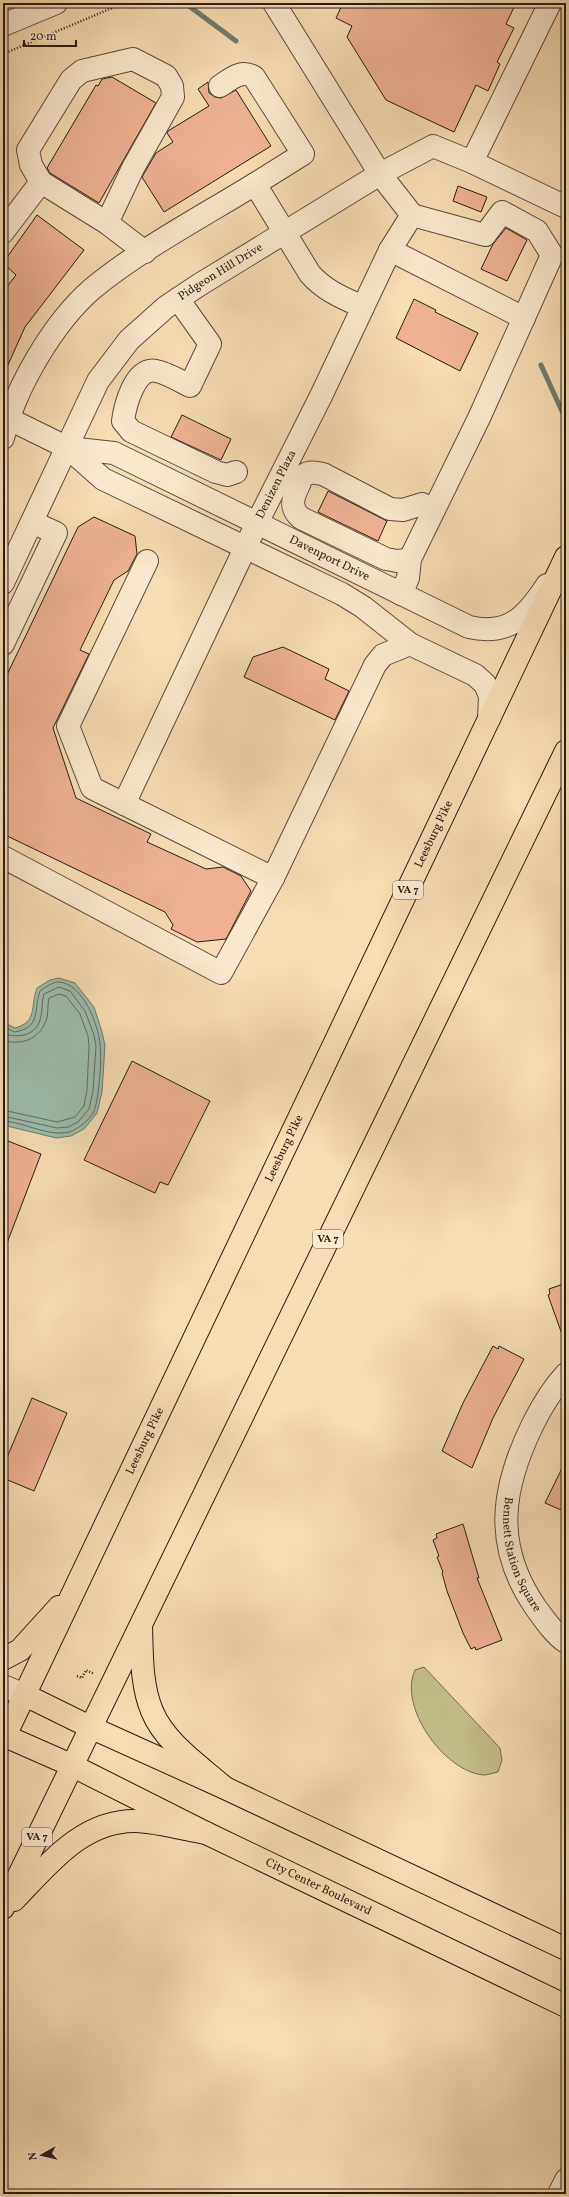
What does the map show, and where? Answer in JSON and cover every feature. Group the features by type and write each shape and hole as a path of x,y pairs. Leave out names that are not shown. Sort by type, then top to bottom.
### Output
{"main road":[{"name":"Leesburg Pike","path":"4,1737 566,558"},
{"name":"VA 7","path":"3,1910 71,1765 566,750"},
{"path":"3,1659 20,1650 75,1588"},
{"path":"141,1623 143,1666 147,1695 152,1712 162,1729 179,1747 225,1788"},
{"path":"25,1695 90,1727 225,1788 566,1949"},
{"name":"City Center Boulevard","path":"4,1737 71,1765 206,1833 566,2006"},
{"path":"3,1910 58,1854 84,1834 107,1824 136,1821 206,1833"}],"street":[{"path":"3,25 56,3"},
{"path":"275,3 380,174 412,215 485,235 502,212 537,231 552,255 479,418 410,559 408,578 401,594"},
{"path":"550,3 472,162 566,207"},
{"path":"107,223 133,168 173,97 172,86 166,76 133,59 82,71 71,80 28,150 31,166 41,182 107,223 145,252"},
{"path":"5,424 33,365 70,312 92,290 145,252 303,154 254,77 248,73 240,73 220,86"},
{"name":"Pidgeon Hill Drive","path":"3,583 68,448 98,381 114,359 146,323 178,299 380,174 433,146 472,162"},
{"path":"3,232 41,182"},
{"path":"255,184 319,284 327,290 363,307"},
{"name":"Denizen Plaza","path":"124,804 257,523 321,396 390,250 412,215"},
{"path":"390,250 524,318"},
{"path":"178,299 210,344 190,386 155,370 148,372 141,378 132,388 125,404 123,421 131,431 216,472 227,474 236,472"},
{"name":"Davenport Drive","path":"5,424 68,448 114,453 469,627 481,630 496,630 510,626 536,602 566,558"},
{"name":"Davenport Drive","path":"68,448 103,479 342,594 363,607 410,644 475,675 485,684 490,696 489,719"},
{"path":"410,559 397,561 386,559 301,518 295,513 292,505 293,497 303,476 311,472 323,474 390,509 403,510 422,504"},
{"path":"3,644 56,533 32,522"},
{"path":"147,561 68,726 92,788 273,878"},
{"path":"3,857 221,973 273,878 375,665 383,655 410,644"},
{"name":"Bennett Station Square","path":"566,1374 543,1404 525,1441 512,1473 505,1517 511,1552 523,1585 545,1620 566,1642"},
{"path":"3,1686 25,1695"},
{"path":"559,2194 566,2180"}],"path":[{"path":"3,54 124,3"},
{"path":"76,1676 82,1678 86,1670 94,1674"}],"shaded area":[{"path":"424,1667 500,1748 502,1760 498,1772 483,1775 468,1771 440,1750 428,1735 419,1718 413,1701 411,1685 415,1670"}],"water":[{"path":"59,978 75,983 94,1007 105,1045 102,1092 97,1113 84,1129 71,1136 56,1138 3,1125 3,1022 15,1028 27,1022 32,1012 37,988 50,980"}],"building":[{"path":"343,3 516,3 506,24 514,28 497,62 500,64 488,91 476,85 454,132 386,100 347,37 352,26 336,18"},
{"path":"112,77 156,103 99,203 50,173 47,168 96,85 98,86 102,79"},
{"path":"208,82 209,93 215,97 221,98 236,90 271,146 164,212 142,177 156,153 173,142 167,133 168,131 209,106 198,89"},
{"path":"458,186 487,197 481,212 453,201"},
{"path":"37,215 84,250 25,327 3,376 3,292 16,275 3,263"},
{"path":"506,228 527,240 507,281 481,269 493,244"},
{"path":"414,299 436,310 435,312 478,333 460,371 396,338"},
{"path":"182,415 231,439 221,460 171,437"},
{"path":"328,491 387,521 378,541 318,512"},
{"path":"94,517 135,536 137,554 128,571 114,580 80,650 89,654 53,728 76,798 151,834 147,842 206,869 223,867 241,876 251,891 226,939 197,942 171,929 173,925 165,912 3,834 3,683 78,527"},
{"path":"283,647 329,669 325,679 349,691 335,720 244,677 253,657"},
{"path":"132,1061 210,1101 168,1185 160,1182 155,1193 84,1160"},
{"path":"3,1139 41,1154 4,1251 3,1251"},
{"path":"566,1283 566,1339 564,1340 548,1295 550,1294 549,1289"},
{"path":"493,1346 498,1349 499,1346 524,1359 493,1418 472,1468 442,1451 463,1403"},
{"path":"32,1398 67,1413 34,1491 3,1478 3,1467"},
{"path":"566,1460 566,1512 545,1503"},
{"path":"463,1524 479,1578 477,1578 502,1640 476,1650 475,1647 471,1649 463,1633 447,1591 443,1572 437,1557 439,1556 433,1540 437,1538 436,1534"}],"waterway":[{"path":"185,3 236,41"},
{"path":"541,365 566,420"}]}
